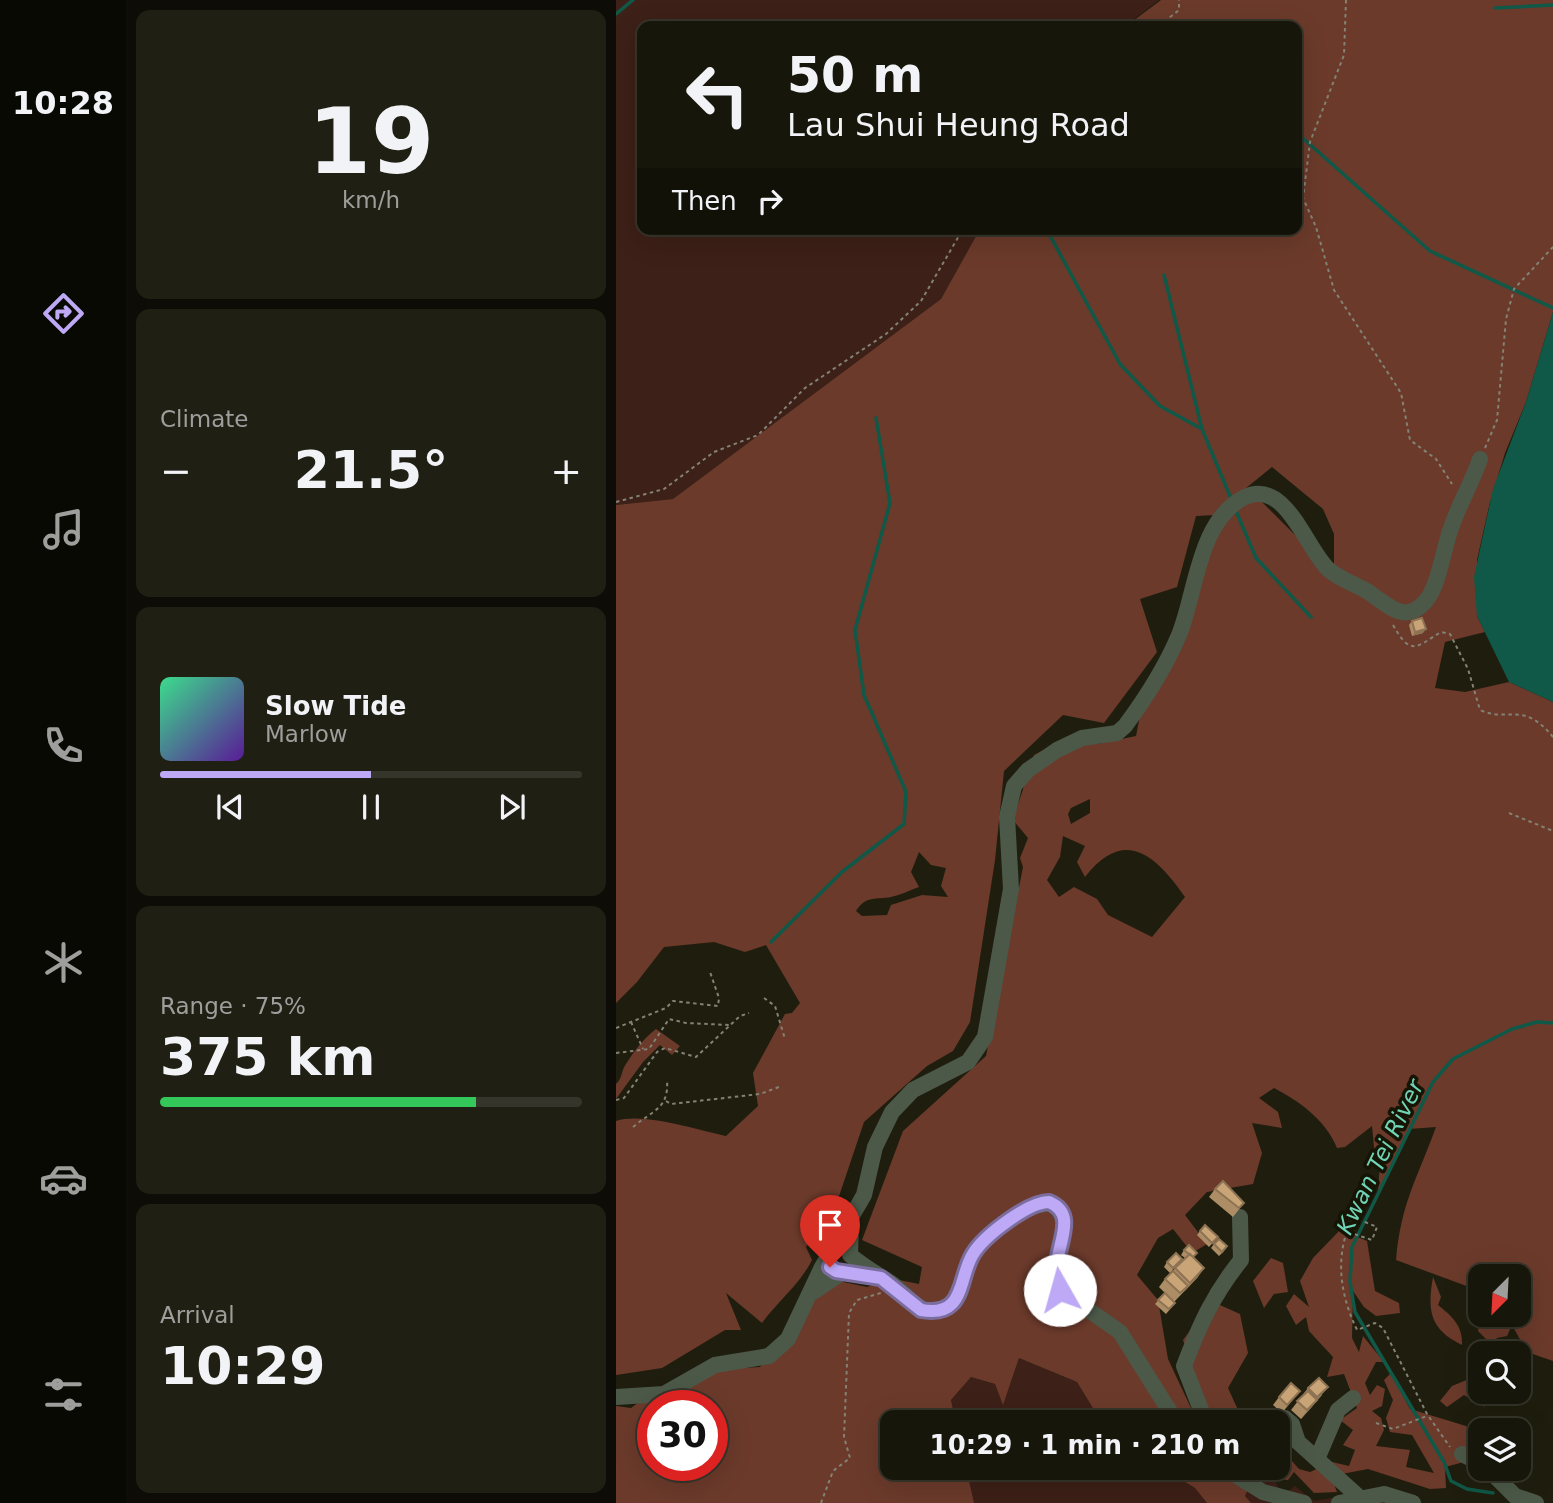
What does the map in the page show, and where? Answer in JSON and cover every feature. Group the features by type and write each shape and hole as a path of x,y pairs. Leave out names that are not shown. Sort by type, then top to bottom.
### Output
{"street":[{"path":"616,1397 661,1395 682,1386 715,1365 769,1356 788,1339 803,1304 869,1183 875,1147 898,1104 913,1090 965,1065 982,1043 990,1017 1012,866 1007,810 1012,791 1019,778 1044,758 1073,742 1119,732 1138,708 1178,635 1199,563 1211,536 1228,510 1246,497 1263,494 1275,499 1329,570 1400,612 1412,610 1425,601 1434,587 1453,523 1469,492 1480,459"},
{"path":"830,1254 842,1248 921,1310 946,1306 960,1296 970,1261 984,1241 1029,1208 1039,1203 1053,1204 1063,1213 1065,1223 1055,1265 1060,1290 1120,1332 1169,1410"},
{"path":"803,1304 820,1285 851,1265 849,1231 855,1212"},
{"path":"1201,1410 1184,1366 1216,1293 1241,1260 1240,1217"},
{"path":"830,1254 830,1267 843,1272 881,1278"},
{"path":"1317,1459 1338,1410 1353,1398"},
{"path":"1290,1422 1298,1442 1362,1499"},
{"path":"1459,1453 1468,1457"},
{"path":"1242,1480 1274,1496 1304,1503"},
{"path":"1245,1480 1249,1485"},
{"path":"1496,1481 1509,1499 1536,1503"},
{"path":"1339,1503 1389,1494 1413,1503"}],"path":[{"path":"1165,21 1179,10 1179,0"},
{"path":"1346,0 1344,55 1310,142 1303,198 1316,227 1334,290 1401,393 1410,440 1436,459 1449,483 1469,492"},
{"path":"616,502 664,489 713,452 758,435 805,388 886,334 921,301 960,235"},
{"path":"1480,459 1497,420 1506,319 1514,289 1553,247"},
{"path":"1381,602 1399,635 1410,646 1423,645 1441,632 1452,636 1468,669 1479,709 1525,715 1553,737"},
{"path":"1509,813 1553,831"},
{"path":"616,1028 667,1009 673,1002 718,1006 719,998 710,972"},
{"path":"764,998 775,1006 785,1038"},
{"path":"651,1060 649,1049 669,1018 667,1009"},
{"path":"616,1100 624,1098 651,1060 665,1048 696,1056 704,1053 730,1026 749,1013"},
{"path":"669,1018 686,1023 730,1026"},
{"path":"631,1022 643,1050"},
{"path":"616,1052 649,1049"},
{"path":"633,1127 666,1101 667,1080"},
{"path":"666,1101 671,1104 760,1094 779,1087"},
{"path":"1359,1206 1347,1232 1339,1267 1347,1310 1357,1330 1375,1323 1383,1328 1428,1416 1459,1453"},
{"path":"1347,1232 1372,1240 1377,1227 1352,1217"},
{"path":"821,1503 833,1471 850,1458 844,1437 849,1313 857,1300 881,1294 881,1278"},
{"path":"1376,1423 1393,1429 1428,1416"}],"shaded area":[{"path":"616,0 1159,0 1133,21 637,21 637,235 977,235 941,299 673,499 616,505"},
{"path":"1161,0 1553,0 1553,312 1526,402 1505,453 1490,502 1477,560 1477,616 1485,632 1445,642 1435,688 1465,692 1509,682 1553,702 1553,1361 1531,1353 1531,1341 1521,1341 1513,1327 1531,1327 1531,1264 1468,1264 1468,1287 1396,1260 1406,1207 1436,1127 1409,1129 1378,1192 1380,1162 1374,1147 1372,1126 1345,1147 1337,1148 1326,1129 1311,1112 1274,1088 1259,1098 1278,1112 1282,1128 1252,1123 1262,1153 1253,1184 1207,1192 1185,1215 1207,1244 1192,1253 1173,1229 1158,1238 1137,1275 1158,1300 1168,1359 1192,1410 1094,1410 1077,1382 1019,1358 1003,1405 995,1384 971,1377 951,1400 953,1410 880,1410 880,1480 969,1480 974,1503 616,1503 616,1406 631,1408 637,1404 637,1481 728,1481 728,1390 661,1390 706,1370 760,1367 834,1280 867,1287 894,1279 919,1284 922,1267 862,1240 903,1131 986,1056 1023,867 1020,858 1028,838 1013,820 1034,755 1068,737 1097,744 1136,736 1147,680 1177,633 1215,515 1196,516 1177,587 1140,599 1157,652 1104,723 1063,715 1004,771 995,860 970,1022 953,1051 927,1066 864,1122 834,1211 806,1247 812,1260 801,1277 762,1323 726,1293 741,1330 725,1330 662,1368 616,1375 616,1121 655,1120 726,1136 758,1106 753,1073 785,1014 792,1013 800,1003 766,945 745,952 714,942 664,947 637,982 616,1003 616,505 673,499 941,299 977,235 1302,235 1302,21 1133,21","holes":["1272,467 1323,509 1334,534 1334,581 1308,548 1257,497 1219,510","1090,799 1090,813 1071,824 1068,814 1071,808","1063,836 1085,846 1077,862 1085,877 1113,853 1127,850 1139,852 1163,869 1185,897 1152,937 1108,915 1097,899 1074,887 1059,897 1047,880 1060,857","919,852 931,865 946,868 941,886 948,897 922,895 891,905 887,915 862,916 856,911 868,900 895,896 919,887 911,872"]},
{"path":"656,1029 680,1046 672,1055 660,1045 643,1062 616,1099 616,1084 624,1067"},
{"path":"1340,1230 1367,1241 1375,1291 1399,1303 1400,1313 1376,1316 1364,1307 1353,1291 1352,1338 1359,1352 1363,1336 1384,1362 1376,1362 1365,1383 1370,1395 1377,1385 1385,1389 1382,1406 1372,1411 1381,1418 1384,1430 1376,1446 1410,1450 1406,1467 1434,1473 1412,1435 1390,1432 1386,1418 1393,1400 1384,1380 1391,1373 1410,1409 1468,1429 1468,1461 1445,1467 1446,1488 1430,1489 1368,1469 1331,1476 1337,1492 1314,1493 1294,1472 1290,1477 1290,1459 1299,1469 1310,1472 1332,1462 1349,1466 1355,1450 1343,1445 1353,1430 1340,1420 1357,1408 1344,1374 1327,1377 1333,1357 1309,1331 1306,1317 1296,1325 1286,1306 1294,1294 1309,1307 1300,1281 1313,1258"},
{"path":"1271,1258 1283,1263 1288,1292 1274,1294 1264,1308 1253,1281"},
{"path":"1433,1277 1441,1297 1438,1305 1456,1322 1461,1332 1462,1345 1443,1332 1433,1318 1430,1300"},
{"path":"1220,1305 1240,1314 1248,1353 1228,1388 1238,1410 1207,1410 1204,1406 1183,1340 1195,1324"},
{"path":"1478,1327 1511,1327 1507,1336 1495,1341 1488,1341 1478,1331"},
{"path":"1019,1358 1077,1382 1094,1410 953,1410 951,1400 971,1377 995,1384 1003,1404"},
{"path":"1468,1379 1468,1397 1464,1395 1447,1407 1440,1401 1452,1386"},
{"path":"967,1480 1182,1480 1195,1488 1207,1503 971,1503"},
{"path":"1182,1480 1250,1480 1245,1496 1251,1503 1207,1503 1195,1488"},
{"path":"1251,1481 1275,1481 1283,1495 1295,1486 1314,1501 1362,1493 1392,1503 1251,1503 1244,1496"}],"water":[{"path":"1553,312 1553,702 1509,682 1477,616 1474,577 1493,489 1526,402"}],"building":[{"path":"1422,618 1426,629 1415,632 1412,621"},
{"path":"1223,1181 1244,1203 1239,1208 1215,1189"},
{"path":"1205,1225 1218,1237 1212,1243 1200,1231"},
{"path":"1219,1239 1227,1246 1222,1252 1214,1244"},
{"path":"1189,1245 1197,1253 1193,1257 1184,1250"},
{"path":"1176,1253 1182,1259 1173,1268 1167,1262"},
{"path":"1190,1254 1204,1268 1190,1283 1175,1268"},
{"path":"1173,1271 1188,1286 1180,1293 1165,1279"},
{"path":"1165,1293 1175,1303 1169,1309 1158,1300"},
{"path":"1319,1378 1328,1387 1317,1397 1308,1388"},
{"path":"1291,1383 1300,1391 1287,1405 1279,1397"},
{"path":"1308,1391 1317,1400 1307,1410 1297,1401"}],"waterway":[{"path":"616,14 633,0"},
{"path":"1495,8 1553,5"},
{"path":"1302,137 1430,251 1553,308"},
{"path":"1050,235 1120,364 1160,406 1202,429 1232,501"},
{"path":"1164,275 1202,429"},
{"path":"771,942 842,872 904,824 906,792 864,695 855,630 890,503 876,418"},
{"path":"1236,511 1256,558 1311,617"},
{"name":"Kwan Tei River","path":"1493,1493 1467,1489 1451,1481 1444,1462 1355,1312 1350,1282 1352,1247 1433,1082 1453,1059 1512,1029 1537,1022 1553,1023"}],"route":[{"path":"830,1267 836,1271 881,1278 921,1310 929,1311 946,1306 960,1296 965,1273 979,1246 1029,1208 1049,1202 1060,1209 1065,1218 1064,1234 1055,1265 1056,1281 1060,1290"}]}
